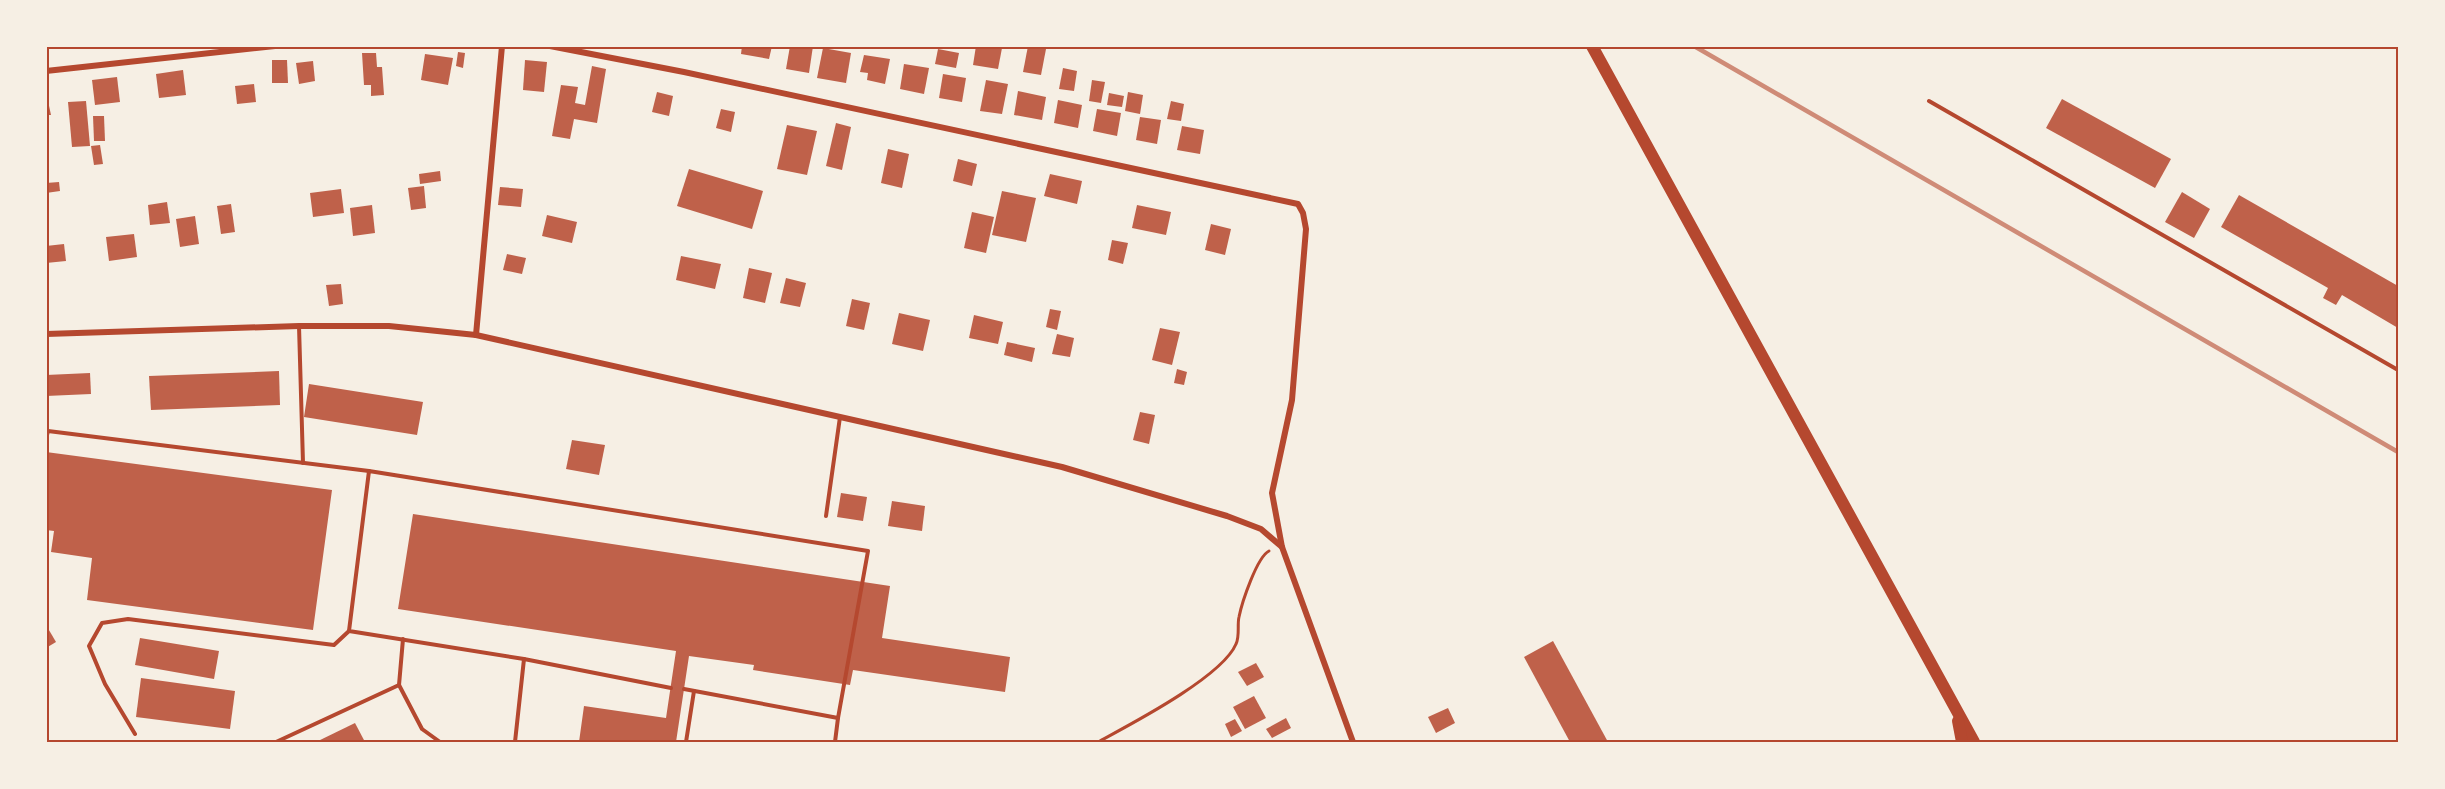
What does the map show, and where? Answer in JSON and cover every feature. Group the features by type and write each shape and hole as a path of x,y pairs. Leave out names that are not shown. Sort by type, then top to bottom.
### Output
{"main road":[{"path":"1592,46 1974,742"},
{"path":"1955,708 1962,742"}],"street":[{"path":"46,71 275,46"},
{"path":"476,335 502,46"},
{"path":"550,46 684,72 1298,204 1303,213 1306,229 1292,400 1272,493 1282,547 1353,742"},
{"path":"46,334 299,326 389,326 476,335 1062,467 1227,516 1261,529 1282,547"}],"lane":[{"path":"1929,101 2398,370"},
{"path":"299,326 303,463"},
{"path":"826,516 840,417"},
{"path":"46,439 48,431 369,471 867,551 835,742"},
{"path":"135,734 105,684 89,646 102,623 128,620 334,645 349,631 369,471"},
{"path":"349,631 524,660 671,688"},
{"path":"403,639 399,686 422,729 440,742"},
{"path":"515,742 524,660"},
{"path":"276,742 399,686"},
{"path":"684,689 838,718"},
{"path":"686,742 694,691"}],"path":[{"path":"1098,742 1157,710 1209,674 1227,657 1237,643 1238,619 1257,563 1265,552 1282,547"}],"building":[{"path":"742,46 772,46 769,59 741,54"},
{"path":"790,46 813,46 809,73 786,69"},
{"path":"976,46 1002,48 998,69 973,65"},
{"path":"1028,46 1046,49 1041,75 1023,72"},
{"path":"823,48 851,53 846,83 817,78"},
{"path":"938,49 959,53 956,68 935,64"},
{"path":"458,52 465,53 463,68 456,66"},
{"path":"362,53 376,53 377,67 382,67 384,95 371,96 371,85 364,85"},
{"path":"425,54 453,58 448,85 421,80"},
{"path":"864,55 890,59 885,84 867,80 868,73 860,72"},
{"path":"272,60 287,60 288,83 272,83"},
{"path":"525,60 547,62 544,92 523,90"},
{"path":"313,61 315,81 299,84 296,63"},
{"path":"904,64 929,68 924,94 900,89"},
{"path":"592,66 606,69 597,123 574,119 570,139 552,136 561,85 578,87 575,103 585,105"},
{"path":"1063,68 1077,71 1074,91 1059,89"},
{"path":"183,70 186,95 159,98 156,74"},
{"path":"943,74 966,78 962,102 939,98"},
{"path":"117,77 120,102 95,105 92,80"},
{"path":"986,80 1008,84 1002,114 980,111"},
{"path":"1092,80 1105,82 1101,103 1089,101"},
{"path":"254,84 256,102 237,104 235,86"},
{"path":"1018,91 1046,97 1042,120 1014,115"},
{"path":"46,92 51,115 46,115"},
{"path":"657,92 673,96 669,116 652,112"},
{"path":"1128,92 1143,95 1140,114 1125,111"},
{"path":"1109,93 1124,96 1122,107 1107,105"},
{"path":"2062,99 2171,159 2155,188 2046,128"},
{"path":"1058,100 1082,105 1078,128 1054,123"},
{"path":"86,101 90,146 72,147 68,102"},
{"path":"1171,101 1184,104 1181,121 1167,119"},
{"path":"721,109 735,112 731,132 716,128"},
{"path":"1097,109 1121,113 1117,136 1093,131"},
{"path":"93,116 104,116 105,141 94,141"},
{"path":"1140,117 1161,120 1157,144 1136,140"},
{"path":"836,123 851,127 842,170 826,166"},
{"path":"787,125 817,131 807,175 777,169"},
{"path":"1182,126 1204,130 1200,154 1177,150"},
{"path":"100,145 103,164 94,165 91,146"},
{"path":"888,149 909,154 902,188 881,183"},
{"path":"958,159 977,164 972,186 953,181"},
{"path":"689,169 763,191 752,229 677,206"},
{"path":"440,171 441,181 420,184 419,174"},
{"path":"1050,174 1082,181 1077,204 1044,196"},
{"path":"59,182 60,191 46,193 46,183"},
{"path":"424,186 426,208 411,210 408,188"},
{"path":"500,187 523,189 521,207 498,205"},
{"path":"341,189 344,213 313,217 310,193"},
{"path":"1002,191 1036,198 1026,242 992,235"},
{"path":"2182,192 2210,209 2194,238 2165,222"},
{"path":"2239,195 2398,286 2398,328 2342,295 2336,305 2323,298 2328,288 2221,227"},
{"path":"167,202 170,223 150,225 148,205"},
{"path":"231,204 235,232 221,234 217,206"},
{"path":"372,205 375,233 353,236 350,208"},
{"path":"1137,205 1171,212 1166,235 1132,228"},
{"path":"972,212 994,217 986,253 964,248"},
{"path":"547,215 577,222 572,243 542,236"},
{"path":"195,216 199,244 180,247 176,219"},
{"path":"1211,224 1231,229 1225,255 1205,250"},
{"path":"134,234 137,257 109,261 106,237"},
{"path":"1112,240 1128,243 1123,264 1108,260"},
{"path":"64,244 66,261 46,263 46,246"},
{"path":"507,254 526,258 522,274 503,270"},
{"path":"681,256 721,264 715,289 676,280"},
{"path":"749,268 772,273 765,303 743,298"},
{"path":"786,278 806,283 800,307 780,303"},
{"path":"341,284 343,304 329,306 326,285"},
{"path":"852,299 870,303 864,330 846,326"},
{"path":"1050,309 1061,311 1057,330 1046,327"},
{"path":"899,313 930,320 923,351 892,344"},
{"path":"974,315 1003,322 998,344 969,338"},
{"path":"1160,328 1180,332 1172,365 1152,360"},
{"path":"1057,334 1074,338 1070,357 1052,354"},
{"path":"1007,342 1035,348 1032,362 1004,355"},
{"path":"1177,369 1187,372 1184,385 1174,383"},
{"path":"279,371 280,405 151,410 149,376"},
{"path":"90,373 91,394 46,396 46,375"},
{"path":"309,384 423,402 417,435 304,417"},
{"path":"1140,412 1155,415 1149,444 1133,440"},
{"path":"572,440 605,445 599,475 566,469"},
{"path":"46,452 332,490 313,630 87,600 92,558 51,552 54,531 46,530"},
{"path":"841,493 867,497 863,521 837,517"},
{"path":"892,501 925,506 922,531 888,526"},
{"path":"413,514 890,586 882,638 1010,657 1005,692 853,670 850,685 753,670 754,665 689,656 676,742 579,742 584,706 666,718 676,651 398,609"},
{"path":"46,625 56,642 46,648"},
{"path":"140,638 219,651 214,679 135,665"},
{"path":"1553,641 1608,742 1570,742 1524,657"},
{"path":"1256,663 1264,677 1247,686 1238,672"},
{"path":"141,678 235,691 230,729 136,717"},
{"path":"1254,696 1266,718 1245,729 1233,707"},
{"path":"1448,708 1455,723 1436,733 1428,717"},
{"path":"1286,718 1291,728 1272,738 1266,729"},
{"path":"1235,719 1242,731 1231,737 1225,724"},
{"path":"355,723 365,742 316,742"}],"railway":[{"path":"1694,46 2398,452"}]}
